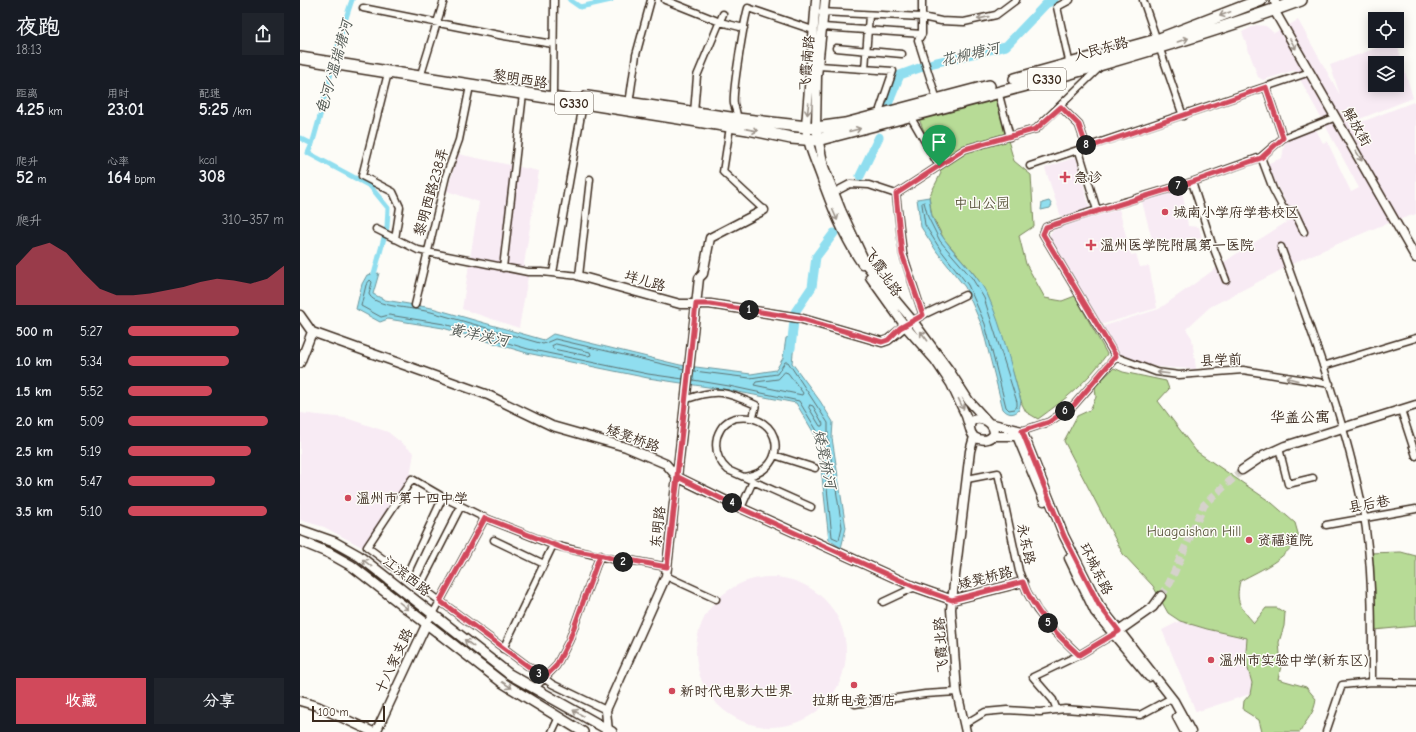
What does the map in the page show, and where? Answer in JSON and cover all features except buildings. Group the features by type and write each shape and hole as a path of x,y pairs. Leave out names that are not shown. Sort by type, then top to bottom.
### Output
{"highway":[{"name":"人民东路","path":"812,140 910,116 1103,65 1159,44 1262,0"},
{"name":"G330","path":"1274,7 1301,0"},
{"name":"人民东路","path":"811,127 845,124 1070,65 1159,44 1274,7"},
{"name":"黎明西路","path":"300,51 320,58 388,73 583,104 694,113 792,138 812,140"},
{"name":"黎明西路","path":"300,58 320,58"},
{"name":"黎明西路","path":"340,62 422,72 553,92 628,108 733,123 811,127"}],"main road":[{"name":"江滨西路","path":"300,530 334,542 359,556 509,674 610,731"},
{"name":"江滨西路","path":"300,541 329,552 352,566 503,683 583,732"}],"street":[{"path":"422,72 444,0"},
{"path":"628,108 636,55 651,0"},
{"path":"665,0 720,22 744,28"},
{"name":"飞霞南路","path":"811,127 816,0"},
{"name":"飞霞南路","path":"811,127 819,66 825,0"},
{"path":"922,0 922,34 918,40 937,100"},
{"path":"815,12 964,22 996,15 1016,0"},
{"path":"1070,0 1057,7 1070,65"},
{"path":"1143,0 1183,116"},
{"name":"解放街","path":"1262,0 1274,7 1416,258"},
{"path":"553,92 554,1"},
{"path":"363,8 553,44"},
{"path":"764,210 723,172 737,110 734,104 748,8 814,30"},
{"path":"694,113 698,76 723,14"},
{"path":"865,69 869,15"},
{"path":"823,27 922,34"},
{"path":"836,48 902,54"},
{"path":"896,194 965,149 1036,129 1061,107 1079,87 1103,65"},
{"path":"819,66 893,71 880,109"},
{"path":"1030,166 1079,151 1310,72"},
{"path":"388,73 362,176 393,192 400,207 395,239"},
{"name":"黎明西路238弄","path":"415,305 446,176 459,140 470,86"},
{"path":"1266,87 1283,138"},
{"path":"998,92 1010,137"},
{"path":"503,268 524,94"},
{"path":"553,273 583,104"},
{"path":"1061,107 1079,125 1087,148"},
{"path":"910,116 939,166"},
{"path":"974,437 985,440 993,436 1019,433 1049,422 1074,405 1116,356 1043,234 1046,227 1097,210 1192,182 1261,158 1283,138 1336,117"},
{"path":"811,127 812,140"},
{"name":"飞霞北路","path":"812,140 824,167 833,193 867,266 913,322 949,370 969,401 994,429 993,436"},
{"name":"飞霞北路","path":"812,140 829,202 840,226 865,270 905,326 935,360 951,384 974,437 970,451 952,600 957,692 966,728"},
{"path":"1079,151 1097,210"},
{"path":"1261,158 1273,189 1283,208 1295,213 1304,232"},
{"path":"580,276 590,179"},
{"path":"1192,182 1212,244 1226,280"},
{"path":"833,193 850,184 869,185 896,194"},
{"path":"896,194 902,254 923,315"},
{"name":"东明路","path":"610,731 606,710 666,571 678,477 699,278 702,274 710,238 764,210"},
{"name":"垟儿路","path":"376,229 418,250 503,268 528,272 580,276 680,304 710,304 799,318 882,342 888,340 905,326"},
{"path":"1281,247 1330,384 1343,429 1364,518 1373,602 1372,682"},
{"path":"905,326 923,315 965,295"},
{"path":"300,315 312,332 300,363"},
{"name":"矮凳桥路","path":"312,332 488,395 552,426 626,447 666,464 678,477 740,508 915,587 952,600 1023,582"},
{"path":"1323,366 1416,338"},
{"name":"县学前","path":"1116,356 1156,372 1179,375 1243,370 1330,384"},
{"path":"686,399 707,392 736,396 756,405 753,417"},
{"path":"1242,470 1263,456 1279,448 1343,429 1416,404"},
{"path":"1401,410 1416,456"},
{"path":"744,477 754,476 764,471 772,462 774,455 775,444 771,432 766,425 753,417 732,419 723,424 715,446 721,464 728,470 811,507"},
{"path":"970,429 970,424 975,419 980,418 989,423 1019,433"},
{"name":"环城东路","path":"1019,433 1060,538 1095,612 1117,632 1174,701 1191,732"},
{"path":"1279,448 1288,484 1314,478"},
{"path":"774,455 815,468"},
{"name":"永东路","path":"967,479 998,473 1019,571 1023,582 1037,610 1057,634 1079,655"},
{"path":"606,710 552,684 367,547 412,479 443,497 485,518 553,545 600,555 624,562 629,560 666,571 716,599"},
{"path":"740,508 753,481"},
{"path":"406,576 443,497"},
{"path":"420,586 461,506"},
{"name":"县后巷","path":"1326,525 1416,509"},
{"path":"427,623 485,518"},
{"path":"494,540 544,564"},
{"path":"503,649 553,545"},
{"path":"535,688 556,666 569,641 600,555"},
{"path":"883,602 915,587"},
{"path":"1056,710 1054,700 1033,677 1079,655 1117,632 1153,607 1161,596"},
{"name":"十八家支路","path":"374,732 427,623"},
{"name":"环城东路","path":"1117,632 1168,700 1185,732"},
{"path":"1326,732 1342,685 1372,682 1416,683"},
{"path":"855,704 925,694 957,692"},
{"path":"966,728 985,712 1066,709 1140,715 1168,700"},
{"path":"300,701 317,706 374,732"},
{"path":"552,732 559,717"}],"shaded area":[{"path":"1298,20 1340,95 1330,65 1377,48 1398,48 1400,56 1368,56 1368,92 1404,92 1404,68 1413,98 1357,120 1359,123 1416,101 1416,214 1380,226 1300,260 1210,307 1186,329 1192,338 1196,369 1157,367 1119,356 1101,327 1159,309 1233,256 1301,213 1298,207 1288,207 1266,164 1282,158 1285,141 1315,128 1323,143 1327,141 1351,192 1359,188 1295,70 1263,80 1258,77 1242,32 1256,25 1266,26 1274,33"},
{"path":"458,154 539,171 524,264 528,277 519,328 462,309 479,202 447,191"},
{"name":"温州医学院附属第一医院","path":"1076,157 1092,217 1119,209 1131,255 1136,254 1140,267 1149,266 1157,308 1100,325 1049,237 1062,220 1045,168"},
{"name":"城南小学府学巷校区","path":"1176,188 1183,195 1188,226 1199,227 1202,238 1154,247 1141,198"},
{"name":"温州市第十四中学","path":"300,413 346,418 388,432 414,453 410,476 362,547 324,527 300,520"},
{"path":"771,577 800,583 824,599 840,623 846,652 840,681 824,705 800,721 771,727 742,721 718,705 702,681 696,652 702,623 718,599 742,583"},
{"name":"温州市实验中学(新东区)","path":"1180,621 1247,638 1246,652 1248,669 1252,683 1250,694 1196,712 1162,630"}],"green space":[{"name":"中山公园","path":"996,99 1014,161 1031,175 1034,226 1019,236 1026,264 1045,298 1062,301 1075,296 1107,354 1076,390 1038,419 1026,412 1022,404 1000,329 988,296 975,275 944,239 932,216 929,197 941,173 919,119"},
{"name":"Huagaishan Hill","path":"1114,368 1123,372 1166,381 1169,389 1158,401 1196,451 1272,503 1295,523 1299,537 1293,545 1280,558 1240,581 1238,594 1242,608 1254,623 1266,608 1277,608 1285,613 1284,626 1279,642 1281,666 1278,679 1306,687 1316,699 1312,713 1300,732 1262,732 1259,720 1243,710 1244,701 1250,694 1252,683 1248,669 1246,652 1247,638 1180,621 1168,613 1153,586 1123,554 1064,441 1077,416 1090,410 1096,397 1095,386"},
{"path":"1401,552 1416,556 1416,626 1374,630 1368,553"}],"water":[{"path":"929,197 931,214 937,227 950,247 975,275 988,296 1002,335 1021,401 1019,410 1015,413 1011,414 1003,409 982,326 965,287 937,252 921,227 917,199"},
{"path":"1049,201 1052,205 1050,208 1041,210 1042,203"},
{"name":"矮凳桥河","path":"379,273 373,294 385,300 432,308 544,340 553,334 680,365 751,374 776,370 783,358 786,338 795,335 792,363 820,401 833,422 832,438 846,528 841,548 829,540 818,440 796,403 728,390 648,378 527,353 443,328 388,319 380,322 356,309 362,284 367,275"}],"waterway":[{"name":"龟河/温瑞塘河","path":"300,138 312,144 352,0"},
{"name":"龟河/温瑞塘河","path":"570,0 580,7 611,0"},
{"name":"花柳塘河","path":"888,104 900,75 933,63 1006,46 1046,4 1054,0"},
{"name":"花柳塘河","path":"860,176 879,137"},
{"name":"黄洋浃河","path":"312,144 308,153 370,186 388,208 387,227 373,278"},
{"name":"花柳塘河","path":"791,348 795,312 812,287 816,257 834,233"}],"tunnel":[{"path":"1161,596 1169,584 1204,505 1242,470"}],"place":[{"name":"急诊","path":"1065,177"},
{"name":"城南小学府学巷校区","path":"1165,212"},
{"name":"温州医学院附属第一医院","path":"1091,245"},
{"name":"温州市第十四中学","path":"348,498"},
{"name":"资福道院","path":"1249,540"},
{"name":"温州市实验中学(新东区)","path":"1211,660"},
{"name":"拉斯电竞酒店","path":"854,685"},
{"name":"新时代电影大世界","path":"672,691"}],"district":[{"name":"华盖公寓","path":"1300,417"}],"route":[{"path":"939,166 896,194 902,254 923,315 900,328 888,340 882,342 799,318 710,304 696,304 667,567 629,560 624,562 600,555 565,549 485,518 440,601 544,678 556,666 569,641 600,555 624,562 629,560 667,567 678,477 740,508 915,587 952,600 1023,582 1037,610 1062,639 1079,655 1119,631 1099,605 1064,536 1022,431 1049,422 1074,405 1116,356 1043,234 1046,227 1139,197 1192,182 1261,158 1283,138 1266,87 1087,148 1079,125 1061,107 1036,129 965,149 939,166"}]}
